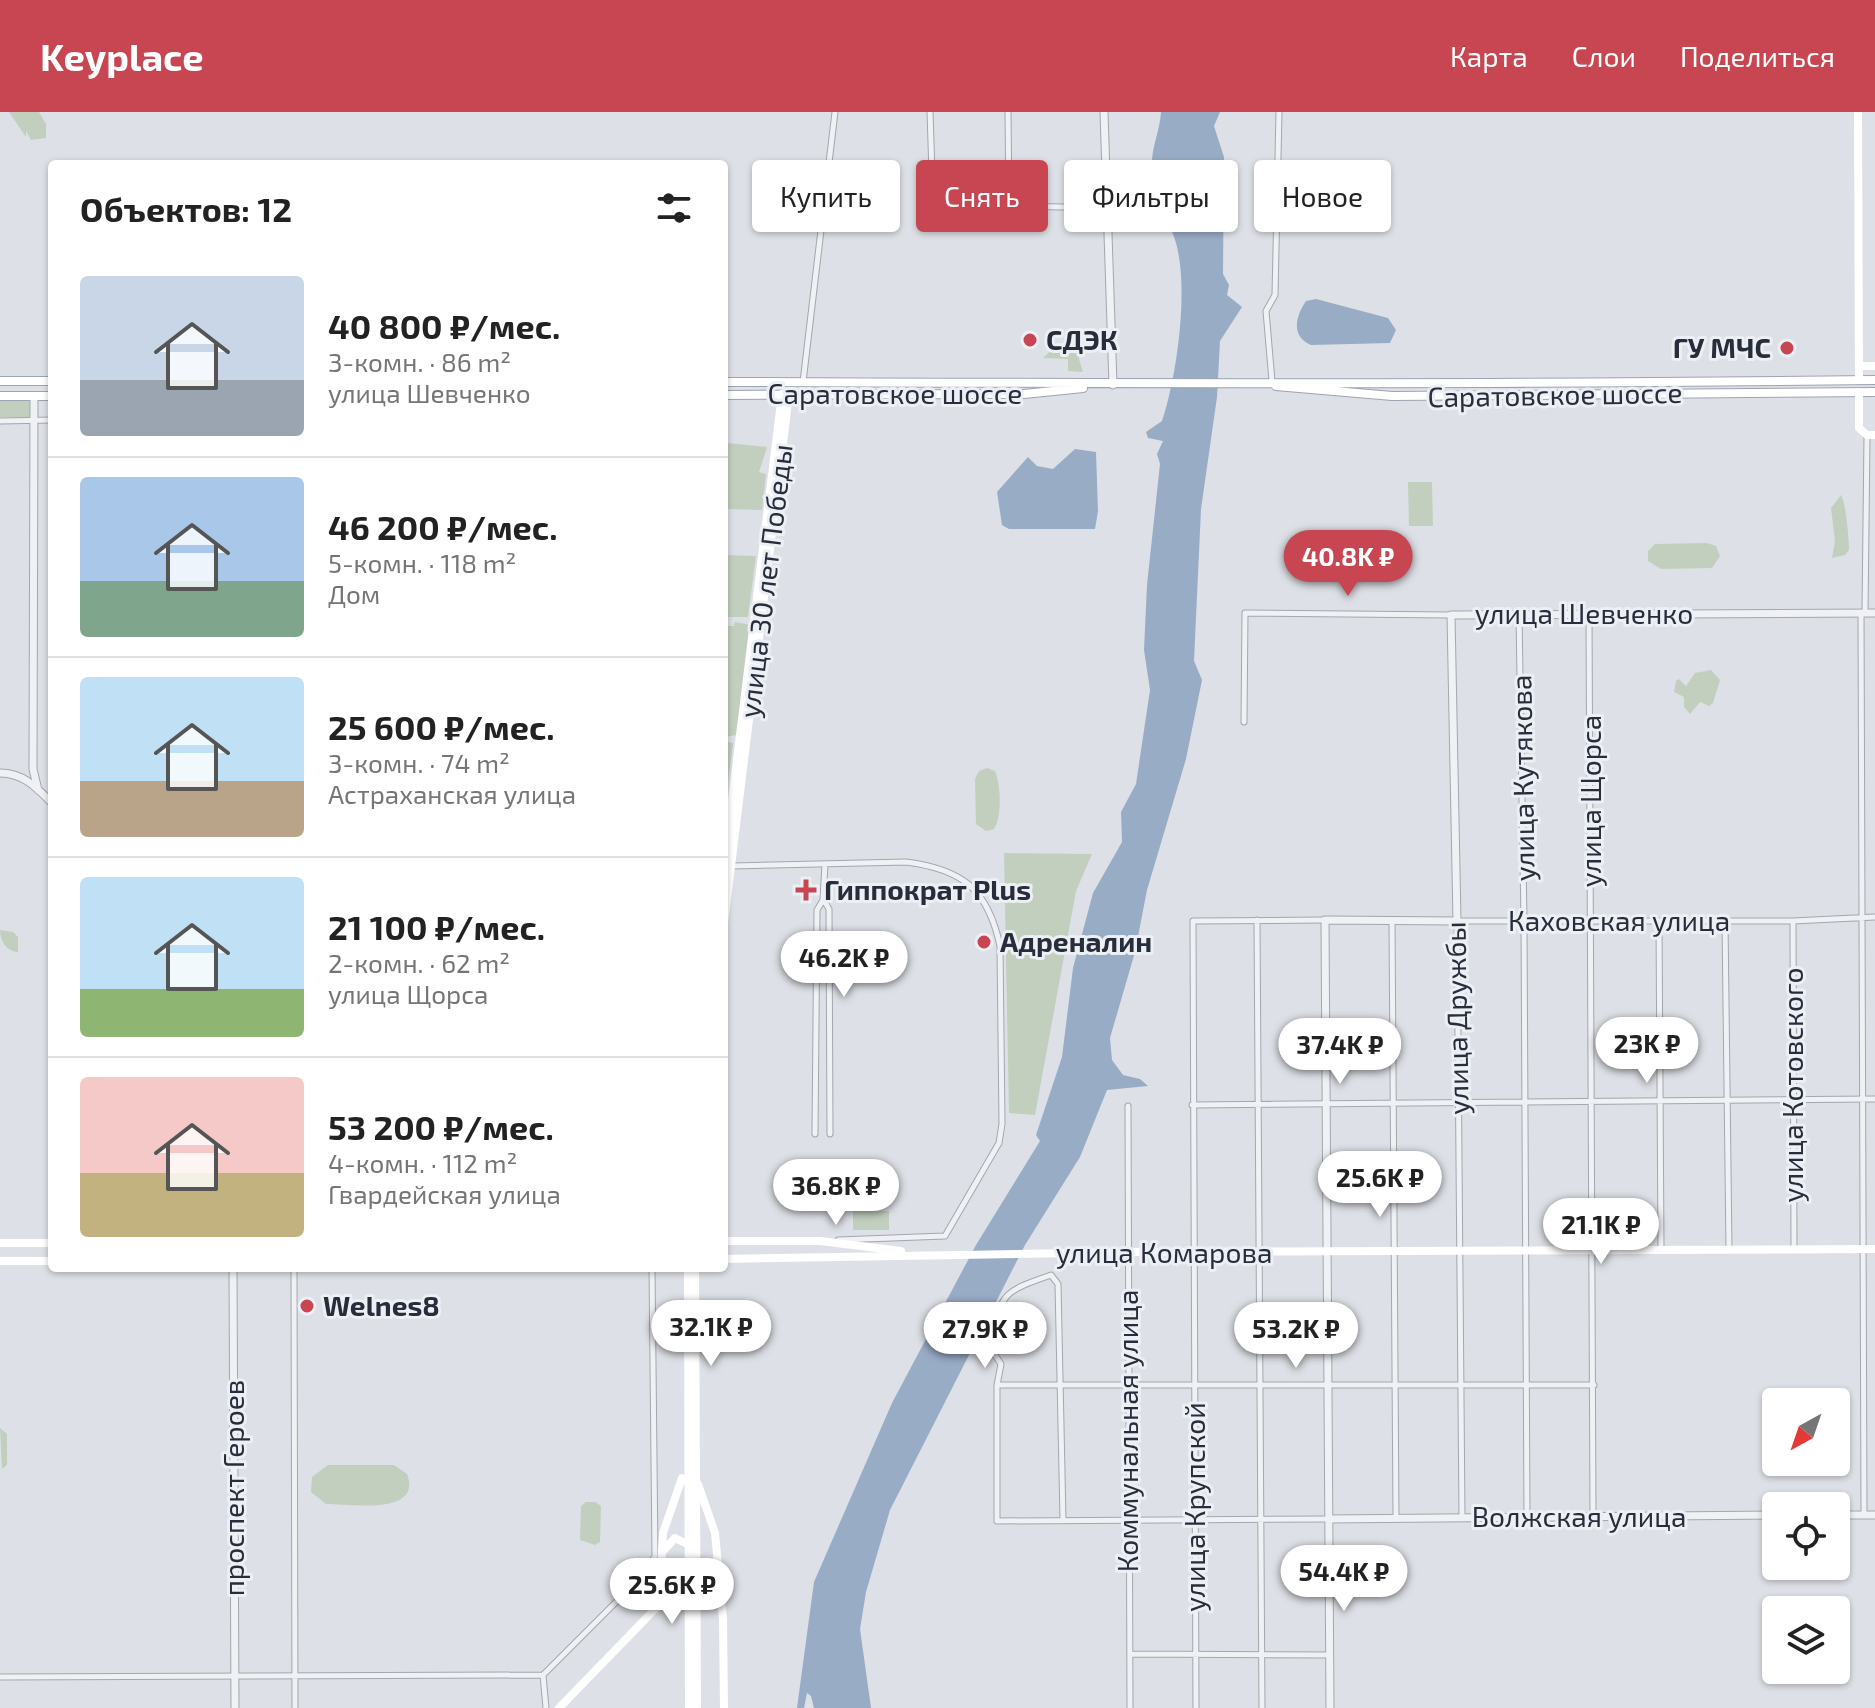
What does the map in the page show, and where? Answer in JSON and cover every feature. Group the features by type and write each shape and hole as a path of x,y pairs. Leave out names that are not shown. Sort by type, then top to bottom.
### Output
{"main road":[{"path":"1858,112 1858,422 1871,435"},
{"path":"1859,366 1875,366"},
{"name":"Саратовское шоссе","path":"728,382 1068,386 1272,381 1484,386 1875,380"},
{"path":"0,381 48,381"},
{"path":"34,381 34,396"},
{"path":"728,850 786,382"},
{"name":"Саратовское шоссе","path":"1236,382 1354,393 1429,396 1875,392"},
{"path":"1354,393 1352,386 1359,383"},
{"name":"Саратовское шоссе","path":"728,395 1024,394 1068,386"},
{"path":"0,396 48,396"},
{"path":"728,1241 820,1241 945,1254"},
{"path":"0,1243 48,1243"},
{"path":"851,1244 851,1259"},
{"name":"улица Комарова","path":"945,1254 1875,1249"},
{"path":"728,1259 851,1259 945,1254"},
{"path":"0,1261 48,1261"},
{"path":"688,1272 687,1435 697,1708"},
{"path":"689,1708 690,1545 695,1469 695,1272"},
{"path":"559,1708 655,1611 662,1596 665,1524 681,1491 687,1435"},
{"path":"695,1469 712,1521 716,1551 723,1619 724,1708"},
{"path":"663,1551 675,1538 690,1545"},
{"path":"690,1545 700,1538 707,1538 716,1551"}],"street":[{"path":"803,382 835,112"},
{"path":"930,112 932,160"},
{"path":"1008,112 1009,160"},
{"path":"1104,112 1106,160"},
{"path":"1272,381 1266,311 1275,295 1279,112"},
{"path":"1108,232 1113,385"},
{"path":"34,396 34,761 38,790"},
{"path":"0,421 48,420"},
{"path":"1864,1515 1864,1099 1860,917 1864,812 1863,613 1871,435"},
{"name":"улица Шевченко","path":"1244,722 1245,613 1875,613"},
{"name":"улица Дружбы","path":"1451,615 1462,1517"},
{"name":"улица Кутякова","path":"1519,615 1527,1517"},
{"name":"улица Щорса","path":"1589,615 1593,1516"},
{"path":"0,773 27,770 34,761"},
{"path":"13,773 48,799"},
{"path":"728,866 906,862 934,866 959,874 987,906 1000,946 1002,1124 999,1143 945,1236 820,1241"},
{"path":"815,1134 817,910 823,899 825,864"},
{"path":"823,899 829,909 830,1134"},
{"name":"Каховская улица","path":"1193,921 1793,921 1875,917"},
{"path":"1257,920 1262,1708"},
{"path":"1325,920 1330,1708"},
{"path":"1392,920 1396,1517"},
{"path":"1852,920 1861,925"},
{"name":"улица Крупской","path":"1193,921 1196,1708"},
{"path":"1659,921 1661,1249"},
{"path":"1725,921 1729,1250"},
{"name":"улица Котовского","path":"1793,921 1794,1249"},
{"path":"1192,1105 1875,1099"},
{"name":"Коммунальная улица","path":"1128,1106 1130,1708"},
{"path":"882,1238 878,1243 882,1249"},
{"name":"проспект Героев","path":"233,1272 235,1708"},
{"path":"294,1272 295,1708"},
{"path":"0,1677 543,1675 645,1573 655,1556 652,1272"},
{"path":"1063,1520 1061,1385 1058,1284 1051,1275 1019,1284 1002,1300 988,1345 1001,1364 997,1385 1061,1385 1128,1385 1194,1386 1526,1383 1594,1385"},
{"path":"1864,1382 1875,1382"},
{"name":"Волжская улица","path":"997,1385 997,1521 1762,1515"},
{"path":"1850,1515 1875,1515"},
{"path":"1130,1654 1329,1655"},
{"path":"543,1675 546,1708"}],"green space":[{"path":"9,112 39,112 46,124 46,138 31,140 26,131 26,137"},
{"path":"1064,347 1064,351 1072,348 1083,372 1068,371 1068,359 1043,358 1054,348"},
{"path":"0,400 30,400 30,417 0,417"},
{"path":"728,443 767,447 759,472 766,474 762,510 728,509"},
{"path":"1408,482 1432,482 1433,526 1409,526"},
{"path":"1841,495 1849,550 1845,555 1832,558 1835,541 1831,508"},
{"path":"1707,543 1716,546 1720,556 1712,568 1661,569 1648,561 1648,551 1655,544"},
{"path":"728,555 756,556 748,617 728,617"},
{"path":"735,622 751,625 737,735 728,736 728,626 734,626"},
{"path":"1711,670 1720,680 1713,703 1709,706 1700,702 1690,714 1684,707 1684,697 1674,692 1676,681 1679,679 1686,686 1695,673"},
{"path":"728,742 733,743 728,782"},
{"path":"987,768 995,771 1000,801 997,824 994,829 986,831 976,824 975,779 979,771"},
{"path":"1004,853 1092,854 1076,891 1035,1115 1009,1113"},
{"path":"0,930 13,932 18,937 18,952 5,945"},
{"path":"853,1211 889,1211 889,1230 853,1230"},
{"path":"0,1428 7,1434 7,1465 2,1469"},
{"path":"328,1465 394,1465 407,1474 409,1487 404,1496 394,1502 366,1506 326,1504 311,1492 312,1477"},
{"path":"586,1502 601,1506 600,1542 595,1545 580,1540 581,1506"}],"water":[{"path":"1161,112 1220,112 1214,126 1224,160 1153,160"},
{"path":"1223,232 1223,274 1229,285 1227,295 1242,307 1220,341 1217,397 1201,509 1194,661 1202,680 1186,759 1147,890 1135,952 1110,1038 1112,1060 1123,1075 1140,1079 1148,1086 1107,1090 1080,1157 1025,1245 890,1510 866,1592 860,1629 871,1708 814,1708 807,1693 804,1708 797,1708 814,1582 892,1403 976,1245 1040,1141 1036,1135 1062,1057 1073,968 1093,893 1122,842 1121,812 1136,784 1150,690 1144,650 1147,585 1160,464 1157,454 1163,441 1148,438 1146,432 1162,421 1180,332 1180,262 1173,233"},
{"path":"1316,299 1388,318 1396,330 1390,343 1311,345 1300,337 1297,320 1306,301"},
{"path":"1075,449 1096,452 1098,511 1095,529 1009,529 1002,525 997,492 1028,457 1037,466 1053,469"}],"place":[{"name":"СДЭК","path":"1030,340"},
{"name":"ГУ МЧС","path":"1787,348"},
{"name":"Гиппократ Plus","path":"806,890"},
{"name":"Адреналин","path":"984,942"},
{"name":"Welnes8","path":"307,1306"}]}
